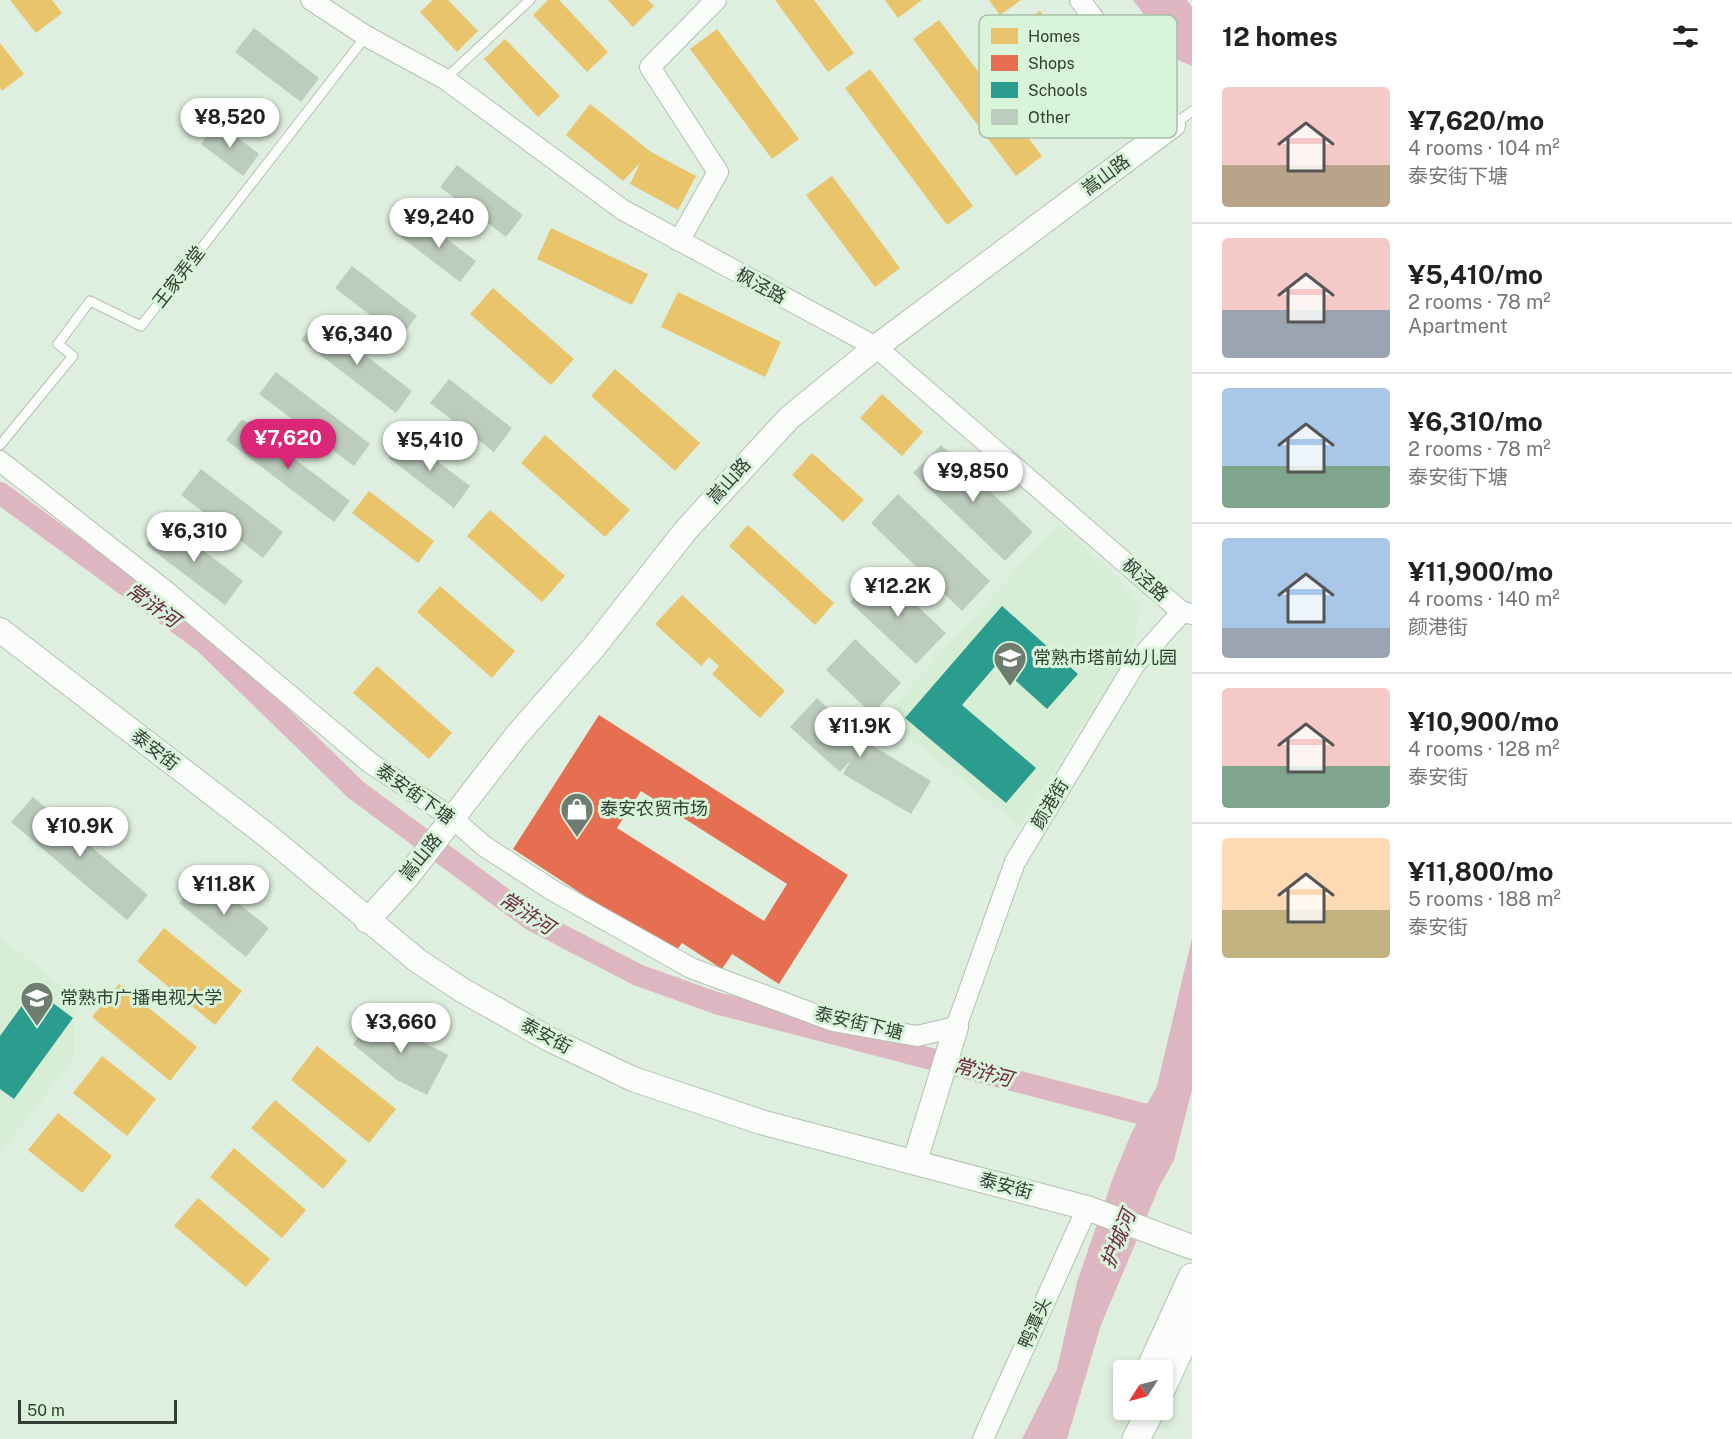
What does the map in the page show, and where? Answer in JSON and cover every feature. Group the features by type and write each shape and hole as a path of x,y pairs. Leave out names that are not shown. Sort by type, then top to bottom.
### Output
{"main road":[{"path":"1154,1360 1192,1277"},
{"path":"1173,1364 1192,1323"},
{"path":"1117,1439 1126,1420"},
{"path":"1136,1439 1146,1420"}],"street":[{"name":"枫泾路","path":"311,0 366,36 445,79 622,210 876,347 1187,613"},
{"path":"679,241 718,172 650,67 716,0"},
{"path":"1080,0 1091,15"},
{"name":"嵩山路","path":"367,921 406,877 686,530 789,418 876,347 1156,138"},
{"name":"泰安街下塘","path":"0,461 162,588 369,762 452,818 484,846 552,890 691,968 832,1021 917,1036 956,1027"},
{"name":"颜港街","path":"956,1027 1015,861 1135,664 1187,613"},
{"name":"泰安街","path":"0,630 269,837 367,921 418,961 462,990 549,1039 633,1080 760,1122 1087,1208 1192,1247"},
{"path":"915,1161 956,1027"},
{"name":"鸭潭头","path":"983,1439 1087,1208"}],"lane":[{"path":"445,79 530,0"},
{"name":"王家弄堂","path":"0,446 73,356 58,344 90,301 141,326 366,36"},
{"path":"1177,122 1192,111"}],"shaded area":[{"name":"常熟市塔前幼儿园","path":"1058,524 1121,580 1140,607 1131,657 1078,732 1020,826 883,717"},
{"name":"常熟市广播电视大学","path":"0,937 75,997 74,1057 0,1154"}],"water":[{"path":"1133,0 1187,0 1192,7 1192,66 1177,59 1177,15 1144,15"},
{"name":"护城河","path":"1192,938 1192,1090 1174,1160 1160,1185 1101,1325 1067,1439 1022,1439 1057,1369 1077,1282 1114,1175 1131,1134 1157,1086"}],"building: Homes":[{"path":"10,0 52,0 62,13 36,33"},
{"path":"433,0 448,0 478,31 457,52 420,12"},
{"path":"548,0 559,0 608,52 587,72 533,15"},
{"path":"608,0 648,0 654,6 633,27"},
{"path":"775,0 814,0 854,53 828,72"},
{"path":"885,0 922,0 898,18"},
{"path":"989,0 1021,0 1000,15"},
{"path":"939,20 979,73 979,127 913,39"},
{"path":"717,29 799,139 772,159 690,49"},
{"path":"505,39 560,96 538,117 484,59"},
{"path":"0,43 24,74 2,91 0,88"},
{"path":"870,69 973,206 947,225 845,88"},
{"path":"590,104 651,152 696,176 678,210 630,184 640,163 623,181 566,135"},
{"path":"987,138 1028,138 1042,156 1016,176"},
{"path":"832,176 900,268 875,287 806,195"},
{"path":"551,228 648,274 632,305 537,259"},
{"path":"493,288 574,359 551,385 470,314"},
{"path":"678,292 781,342 765,377 661,327"},
{"path":"615,369 700,443 675,471 591,396"},
{"path":"882,394 923,432 902,456 860,418"},
{"path":"545,435 630,510 605,537 521,463"},
{"path":"812,453 864,500 843,522 792,475"},
{"path":"369,491 434,541 418,563 352,513"},
{"path":"490,510 565,576 542,602 467,536"},
{"path":"748,525 834,603 815,625 729,546"},
{"path":"440,586 515,651 492,678 417,612"},
{"path":"682,595 785,691 760,718 712,674 719,666 709,657 701,666 655,624"},
{"path":"377,666 452,733 429,759 353,693"},
{"path":"164,928 242,991 215,1025 137,961"},
{"path":"119,984 197,1047 170,1081 92,1017"},
{"path":"317,1046 396,1109 369,1143 291,1080"},
{"path":"102,1056 156,1099 127,1136 73,1093"},
{"path":"275,1100 347,1161 323,1189 251,1128"},
{"path":"58,1113 112,1156 82,1193 28,1150"},
{"path":"234,1148 306,1210 282,1238 210,1177"},
{"path":"198,1198 270,1259 246,1287 174,1226"}],"building: Shops":[{"name":"泰安农贸市场","path":"599,715 848,875 779,984 732,954 722,969 682,943 674,954 513,849","holes":["641,791 787,884 764,921 617,828"]}],"building: Schools":[{"path":"1002,606 1078,674 1047,709 997,664 962,705 1036,768 1006,803 905,718"},
{"path":"34,989 73,1018 14,1099 0,1089 0,1036"}],"building: Other":[{"path":"254,28 319,78 301,102 235,52"},
{"path":"218,122 259,154 243,176 201,144"},
{"path":"457,165 523,215 506,237 440,187"},
{"path":"417,217 476,261 460,282 401,237"},
{"path":"352,266 417,316 400,338 335,288"},
{"path":"318,319 412,391 396,413 301,340"},
{"path":"276,372 370,444 354,466 259,394"},
{"path":"449,379 512,428 494,452 430,403"},
{"path":"242,419 350,501 334,522 226,440"},
{"path":"405,437 470,486 454,508 389,458"},
{"path":"941,445 1033,532 1005,561 913,473"},
{"path":"201,469 283,532 263,558 181,495"},
{"path":"898,494 990,581 962,611 871,523"},
{"path":"164,520 243,581 225,605 146,545"},
{"path":"880,571 946,633 916,664 850,602"},
{"path":"855,639 901,683 872,714 826,670"},
{"path":"817,698 863,740 931,781 911,814 843,774 851,760 840,772 790,727"},
{"path":"33,797 148,895 127,920 11,822"},
{"path":"202,874 269,928 246,957 179,903"},
{"path":"379,1012 421,1041 448,1055 427,1095 397,1080 353,1044"}],"waterway":[{"name":"常浒河","path":"0,493 204,642 356,790 532,920 638,975 716,1003 1166,1120"}],"place":[{"name":"常熟市塔前幼儿园","path":"1010,687"},
{"name":"泰安农贸市场","path":"577,838"},
{"name":"常熟市广播电视大学","path":"37,1027"}]}
